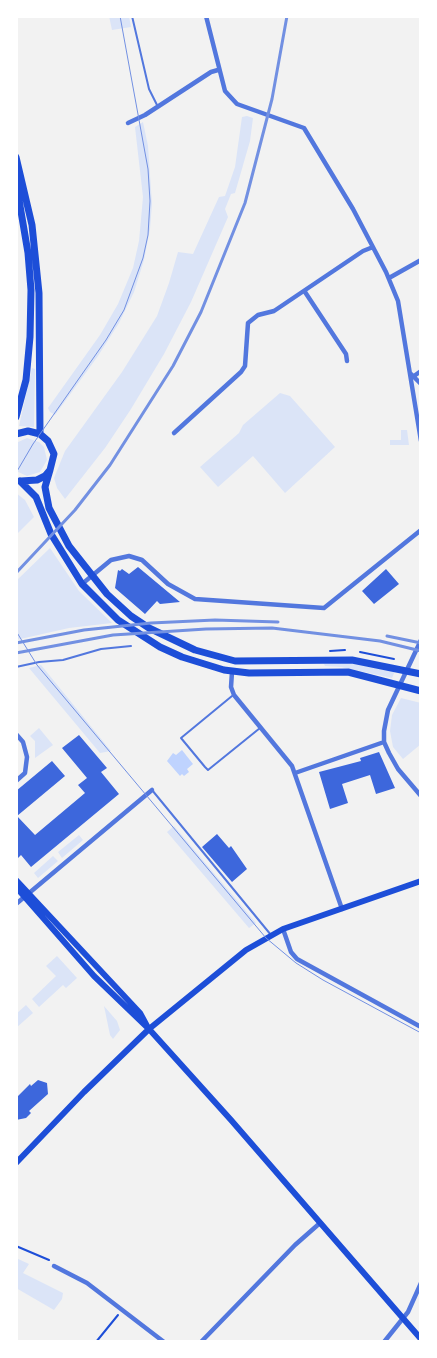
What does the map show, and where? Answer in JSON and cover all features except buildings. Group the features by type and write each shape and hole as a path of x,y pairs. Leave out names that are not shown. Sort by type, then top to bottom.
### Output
{"main road":[{"path":"16,157 32,225 39,293 40,434"},
{"path":"16,182 28,253 31,290 30,338 26,380 16,417"},
{"path":"16,434 28,431 40,434 52,447 53,462 45,487 49,508 69,546 91,576 131,616 165,636 195,650 235,661 352,660 421,674"},
{"path":"18,480 37,480 50,470"},
{"path":"18,480 32,492 61,552 82,584 112,615 147,640 182,657 232,672 348,672 421,691"},
{"path":"232,672 235,661"},
{"path":"16,880 26,895"},
{"path":"16,1163 84,1092 149,1029 246,950 283,930 421,881"},
{"path":"16,887 26,895 140,1013 149,1029 421,1339"}],"street":[{"path":"206,16 218,70 225,91 237,104 304,128 374,247 398,302 421,441"},
{"path":"128,123 158,107 211,72 218,70"},
{"path":"174,433 241,372 244,366 248,322 258,315 274,311 305,292 363,251 374,247"},
{"path":"389,278 421,260"},
{"path":"305,292 346,354 347,361"},
{"path":"414,376 421,371"},
{"path":"410,373 421,384"},
{"path":"419,428 421,421"},
{"path":"82,584 111,560 129,556 142,560 168,584 194,599 324,608 421,530"},
{"path":"420,793 398,769 384,742 384,721 421,640"},
{"path":"232,672 231,687 234,695 289,761 295,773 342,909"},
{"path":"16,734 23,742 27,757 25,773 16,781"},
{"path":"295,773 384,742"},
{"path":"16,904 152,790"},
{"path":"283,930 295,957 421,1027"},
{"path":"201,1342 295,1245 320,1223"},
{"path":"54,1266 88,1283 121,1311 164,1342"},
{"path":"384,1342 403,1318 421,1283"}],"lane":[{"path":"132,16 149,89 158,107"},
{"path":"16,667 39,662 63,660 101,649 131,646"},
{"path":"234,695 181,738 205,768 208,770 261,727"},
{"path":"152,790 271,935"}],"path":[{"path":"16,1246 50,1260"},
{"path":"96,1342 121,1311"}],"shaded area":[{"path":"109,16 129,16 131,27 112,30"},
{"path":"242,117 253,118 250,141 235,193 231,194 225,209 228,217 191,302 164,354 131,409 105,448 65,499 57,488 54,478 65,451 122,372 157,316 178,252 193,254 219,197 225,196 235,167"},
{"path":"143,122 148,146 152,204 150,229 144,260 134,292 119,323 98,356 55,415 48,408 100,335 118,304 133,268 139,241 143,197 135,127"},
{"path":"32,368 35,369 34,427 19,426"},
{"path":"280,393 290,396 335,447 285,493 253,456 218,487 200,467 239,433 243,425"},
{"path":"401,430 407,430 409,445 390,445 390,440 401,440"},
{"path":"27,438 39,442 44,447 47,460 40,472 27,476 16,471 16,443"},
{"path":"16,493 25,500 34,517 16,535"},
{"path":"50,548 79,591 112,623 69,628 16,640 16,581"},
{"path":"358,663 395,671 392,678 341,667 325,666 324,664"},
{"path":"41,665 111,751 100,753 29,668"},
{"path":"401,698 421,703 421,744 403,759 393,747 390,731 392,715"},
{"path":"39,728 53,745 35,758 35,741 30,736"},
{"path":"174,826 256,923 249,928 167,832"},
{"path":"79,835 83,840 62,858 58,852"},
{"path":"53,856 58,861 38,878 34,873"},
{"path":"57,956 77,978 66,988 63,985 39,1007 32,999 56,976 46,966"},
{"path":"26,1005 33,1013 16,1028 16,1014"},
{"path":"104,1006 117,1021 120,1030 113,1039 110,1035"},
{"path":"16,1258 29,1264 23,1273 63,1293 62,1299 54,1310 16,1288"}],"water":[{"path":"182,750 193,764 187,769 189,772 184,776 182,774 180,776 167,761 173,753 176,755"}],"tram line":[{"path":"16,473 33,444 106,340 124,310 143,258 148,235 150,201 148,169 120,16"},
{"path":"16,631 37,665 266,938 296,963 323,980 421,1033"}],"railway":[{"path":"16,573 75,510 110,465 173,366 201,312 245,203 272,99 287,16"},
{"path":"16,643 84,630 151,623 215,620 278,622"},
{"path":"16,653 113,635 206,629 272,628 380,641 421,651"},
{"path":"387,636 421,643"}]}
